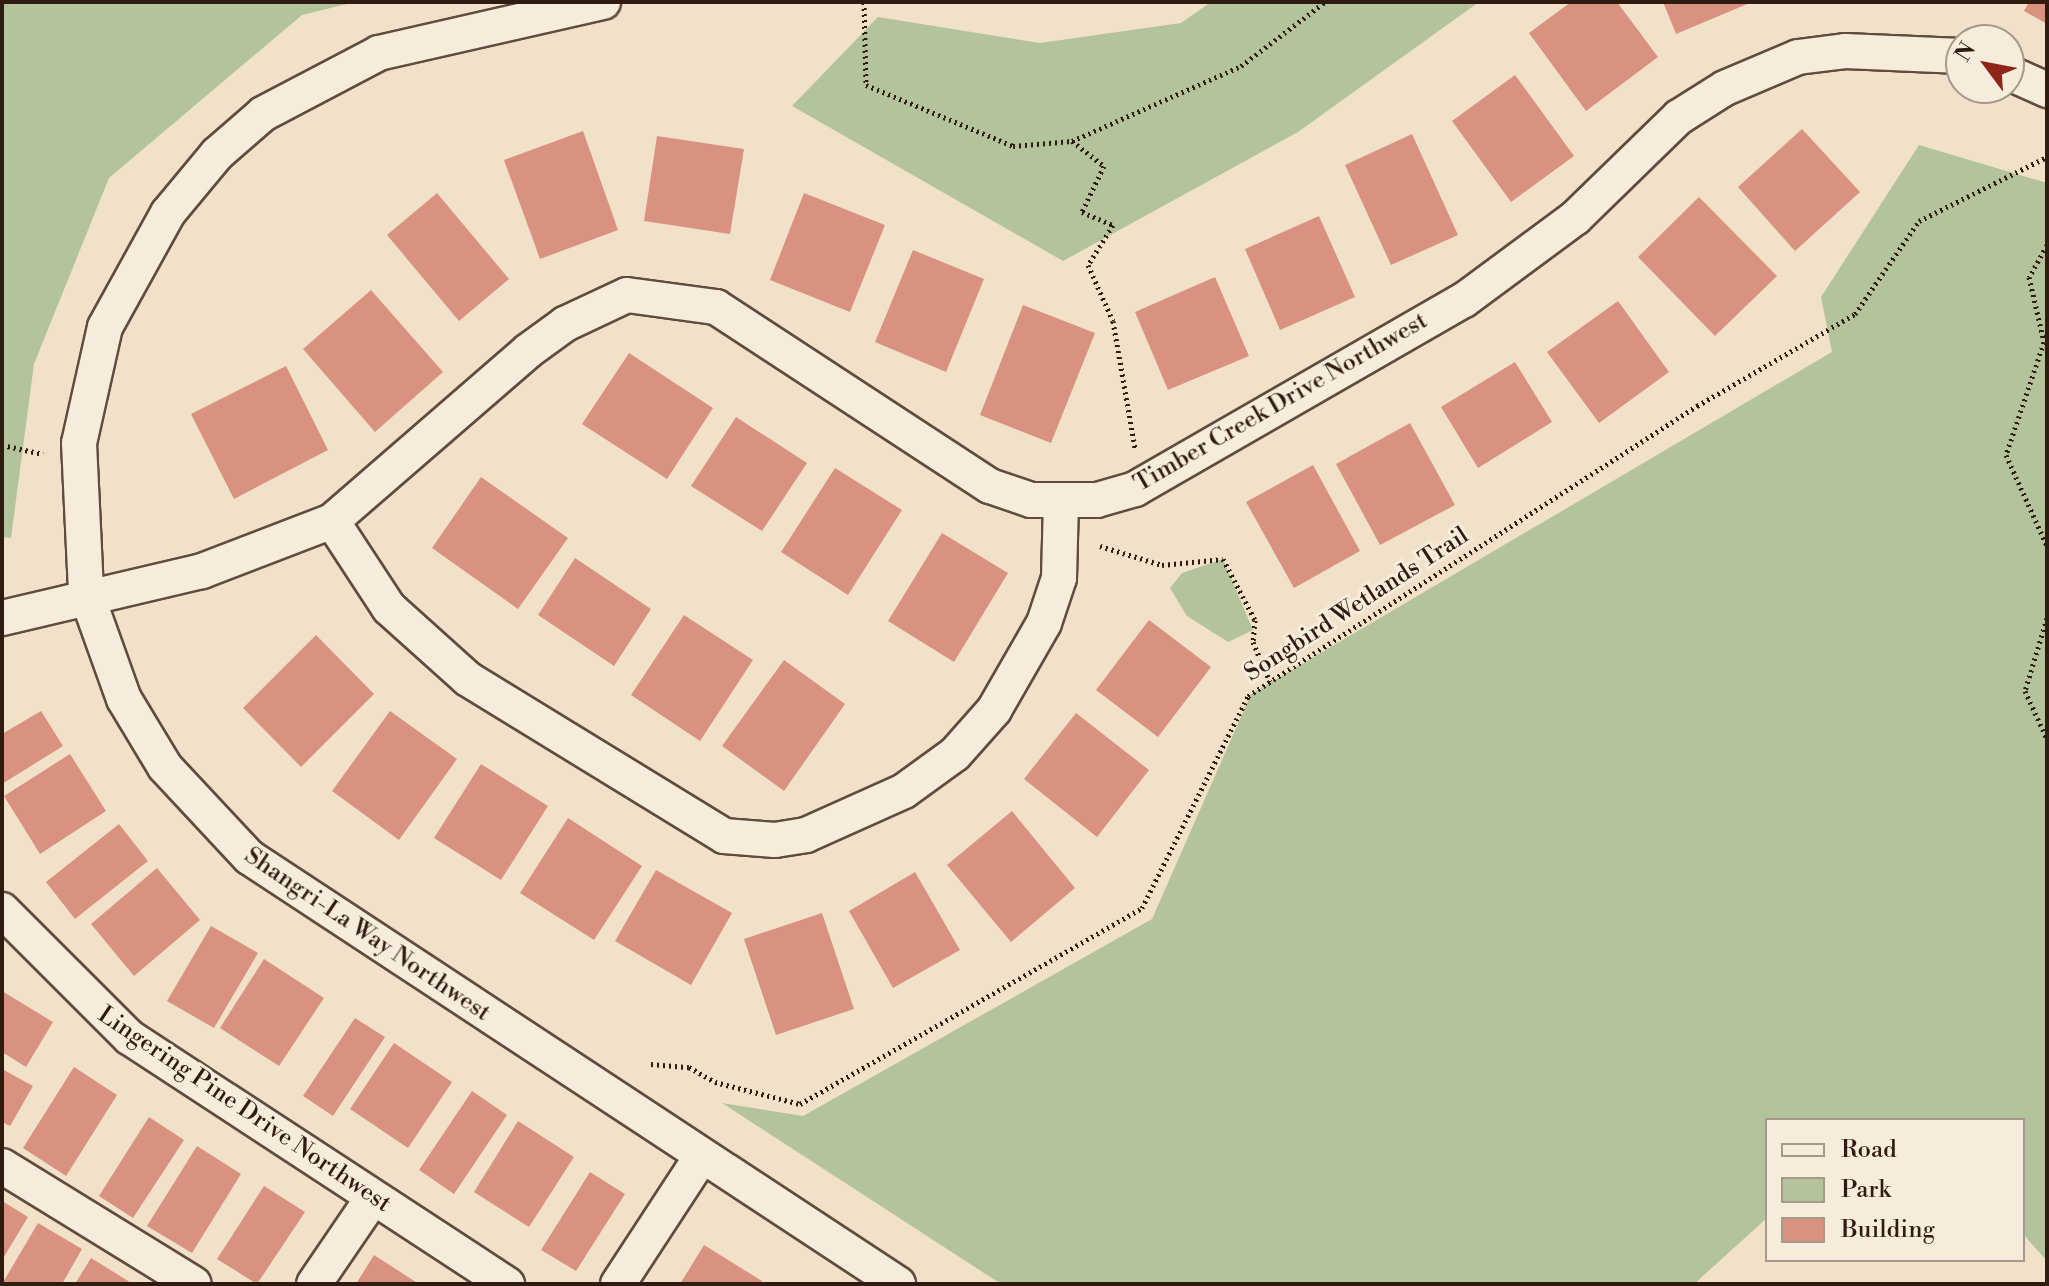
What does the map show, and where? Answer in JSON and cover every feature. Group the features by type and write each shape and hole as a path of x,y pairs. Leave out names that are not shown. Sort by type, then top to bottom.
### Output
{"street":[{"name":"Shangri-La Way Northwest","path":"603,2 379,53 263,114 217,154 168,213 105,327 79,443 86,593 124,699 165,767 249,857 898,1284"},
{"name":"Timber Creek Drive Northwest","path":"2,618 86,593 202,571 332,521 528,351 565,324 627,295 716,307 951,465 990,486 1061,502 1135,489 1464,300 1575,218 1679,117 1749,75 1845,51 1945,55"},
{"path":"2025,80 2047,90"},
{"path":"332,521 389,608 468,679 724,836 775,840 806,835 904,791 955,754 994,710 1044,623 1059,578 1061,502"},
{"name":"Lingering Pine Drive Northwest","path":"2,910 129,1037 372,1199 507,1284"},
{"path":"618,1284 701,1157"},
{"path":"2,1166 194,1284"},
{"path":"314,1284 372,1199"}],"path":[{"path":"864,2 866,85 1013,146 1072,141 1241,66 1325,2"},
{"path":"1072,141 1104,166 1082,212 1113,225 1088,265 1113,321 1136,458"},
{"name":"Songbird Wetlands Trail","path":"651,1064 689,1067 715,1082 800,1104 1142,908 1248,696 1855,314 1919,221 2047,157"},
{"path":"2047,245 2029,277 2044,342 2006,455 2047,546"},
{"path":"2,445 43,454"},
{"path":"1100,546 1162,565 1223,559 1255,620 1253,642 1270,682"},
{"path":"2047,618 2025,691 2047,739"}],"green space":[{"path":"2,2 355,2 302,15 109,178 34,364 11,538 2,537"},
{"path":"1211,2 1479,2 1298,132 1063,261 792,106 878,17 1040,43 1181,23"},
{"path":"1919,145 2047,183 2047,1261 2025,1236 2025,1118 1765,1118 1765,1220 1694,1284 1001,1284 722,1103 803,1116 1152,919 1251,694 1832,352 1821,297"},
{"path":"1223,559 1253,630 1228,642 1187,616 1170,588 1182,573"}],"building":[{"path":"1571,2 1617,2 1658,57 1586,111 1529,33"},
{"path":"1663,2 1752,2 1676,34"},
{"path":"2029,2 2047,2 2047,24 2024,11"},
{"path":"1515,75 1574,156 1511,202 1452,121"},
{"path":"1802,129 1860,192 1795,251 1738,187"},
{"path":"583,131 618,230 540,259 504,160"},
{"path":"1412,134 1458,235 1391,265 1345,165"},
{"path":"657,136 744,149 730,234 644,221"},
{"path":"437,193 509,279 459,321 387,235"},
{"path":"804,193 885,225 850,312 770,280"},
{"path":"1699,197 1777,276 1715,336 1638,257"},
{"path":"1319,216 1355,297 1280,330 1245,249"},
{"path":"913,250 984,279 946,372 875,342"},
{"path":"1215,277 1249,356 1168,390 1135,312"},
{"path":"371,290 443,372 375,432 303,349"},
{"path":"1618,301 1669,372 1599,423 1547,352"},
{"path":"1023,305 1095,333 1051,443 980,415"},
{"path":"629,353 713,408 667,479 582,424"},
{"path":"1515,362 1552,422 1478,468 1441,407"},
{"path":"286,366 328,450 234,499 191,414"},
{"path":"736,417 807,463 762,531 691,486"},
{"path":"1410,423 1455,505 1380,545 1336,464"},
{"path":"1313,465 1360,551 1294,588 1246,502"},
{"path":"835,468 902,510 848,595 781,552"},
{"path":"481,477 568,538 518,609 432,548"},
{"path":"942,533 1008,573 954,662 888,621"},
{"path":"575,558 651,609 614,666 538,615"},
{"path":"684,615 753,660 700,741 631,695"},
{"path":"1149,620 1211,667 1158,737 1096,690"},
{"path":"316,635 374,694 301,767 243,708"},
{"path":"784,660 845,704 784,791 722,746"},
{"path":"41,711 63,746 2,784 2,734"},
{"path":"390,711 457,759 399,840 332,791"},
{"path":"1076,713 1149,770 1097,837 1024,779"},
{"path":"70,754 106,811 40,854 4,796"},
{"path":"481,764 548,806 501,880 434,838"},
{"path":"1012,811 1075,888 1011,942 947,865"},
{"path":"568,818 642,866 594,940 520,893"},
{"path":"119,824 148,861 75,919 46,882"},
{"path":"157,868 200,920 134,976 91,924"},
{"path":"656,870 732,913 691,985 615,941"},
{"path":"915,872 960,950 893,988 849,911"},
{"path":"822,913 854,1009 776,1035 744,939"},
{"path":"211,926 258,953 214,1028 167,1001"},
{"path":"264,959 324,998 279,1066 220,1028"},
{"path":"2,991 53,1022 26,1067 2,1052"},
{"path":"355,1018 385,1037 333,1116 303,1096"},
{"path":"394,1043 452,1082 408,1148 350,1109"},
{"path":"74,1067 117,1095 66,1176 23,1148"},
{"path":"2,1069 33,1086 10,1126 2,1122"},
{"path":"472,1091 507,1115 454,1194 419,1170"},
{"path":"149,1117 184,1140 133,1218 99,1196"},
{"path":"518,1121 574,1157 529,1227 474,1192"},
{"path":"197,1146 241,1174 192,1253 147,1226"},
{"path":"590,1172 625,1194 576,1271 541,1250"},
{"path":"264,1186 305,1212 257,1284 217,1259"},
{"path":"2,1201 28,1217 2,1260"},
{"path":"38,1223 82,1249 62,1284 2,1284"},
{"path":"704,1245 762,1281 760,1284 680,1284"},
{"path":"374,1255 419,1284 356,1284"},
{"path":"91,1258 133,1284 75,1284"}]}
